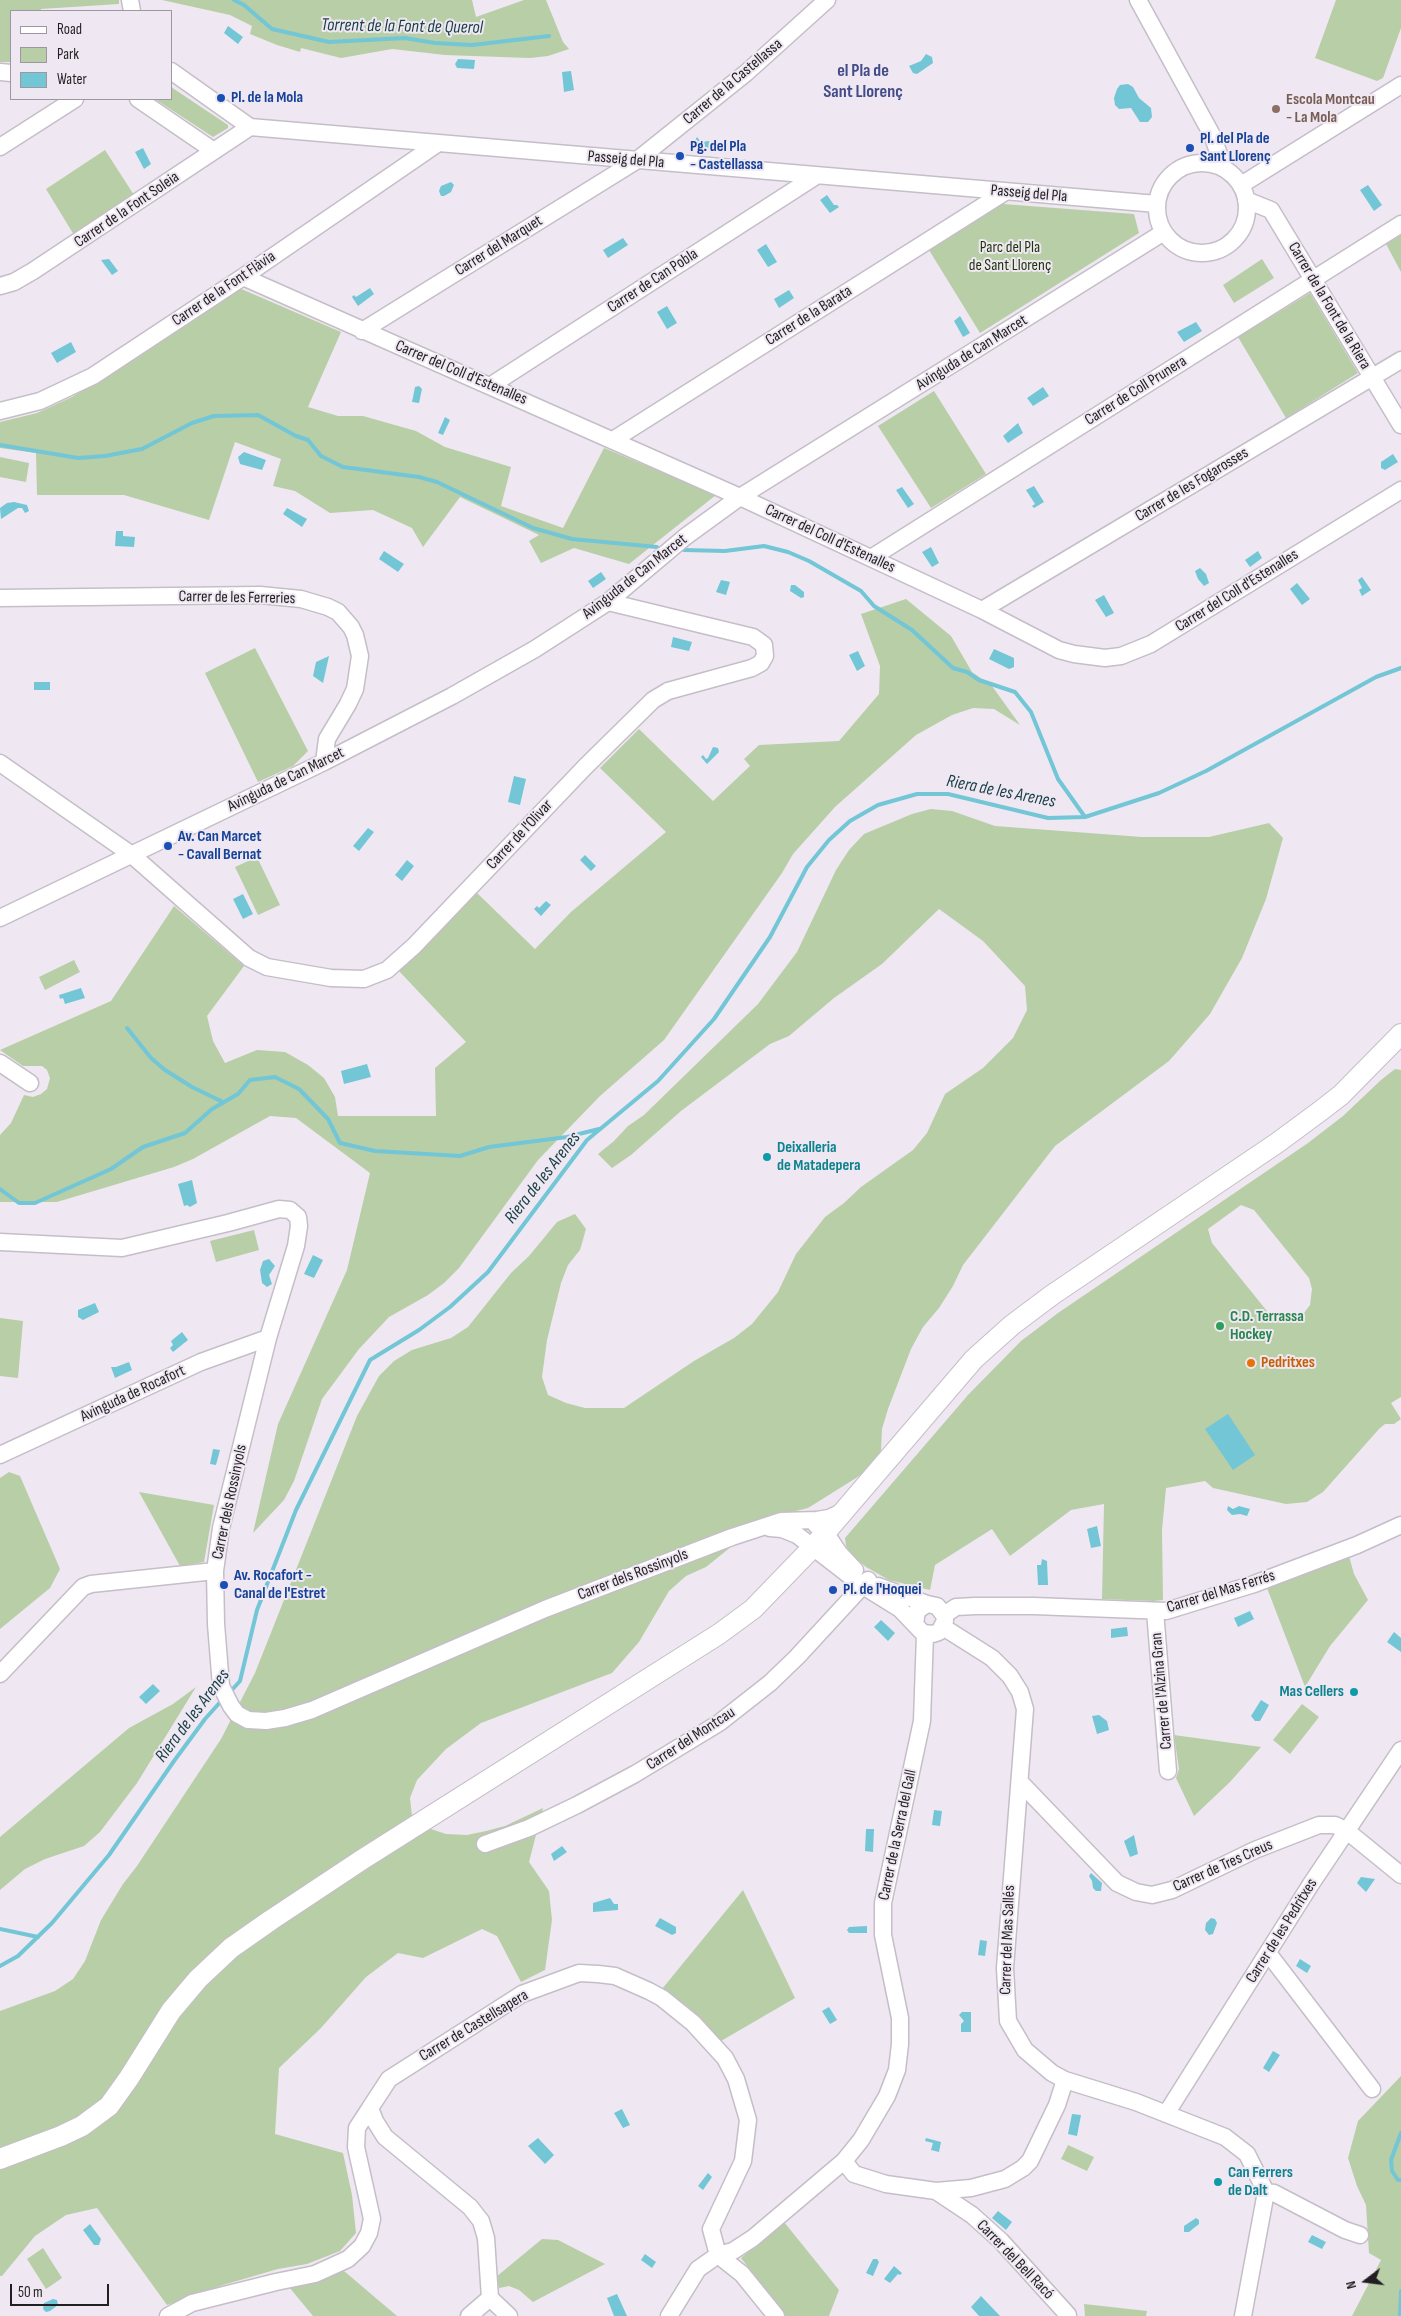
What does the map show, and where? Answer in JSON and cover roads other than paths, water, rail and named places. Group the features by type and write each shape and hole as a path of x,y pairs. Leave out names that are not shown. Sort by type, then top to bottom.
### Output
{"street":[{"name":"Carrer de la Castellassa","path":"636,161 746,73 827,0"},
{"path":"1138,0 1212,135 1224,168 1235,178 1244,193 1247,213 1243,227 1235,239 1223,248 1209,252 1195,252 1183,248 1172,241 1164,232 1158,217 1157,204 1166,181 1179,169 1201,163 1224,168"},
{"name":"Passeig del Pla","path":"172,73 250,127 1157,204"},
{"path":"1244,193 1401,85"},
{"path":"0,147 73,100"},
{"path":"139,100 214,151"},
{"name":"Carrer de la Font Soleia","path":"0,286 14,282 41,266 250,127"},
{"name":"Carrer de la Font Flàvia","path":"0,412 40,401 93,376 243,277 437,144"},
{"name":"Carrer del Marquet","path":"362,331 636,161"},
{"name":"Carrer de Can Pobla","path":"490,386 816,176"},
{"name":"Carrer de la Barata","path":"612,440 1005,192"},
{"name":"Carrer de la Font de la Riera","path":"1244,193 1271,210 1401,425"},
{"name":"Carrer de Coll Prunera","path":"871,558 1401,224"},
{"name":"Avinguda de Can Marcet","path":"0,918 324,762 519,659 608,602 685,537 740,497 1164,232"},
{"name":"Carrer del Coll d'Estenalles","path":"243,277 740,497 982,610 1059,650 1091,657 1121,656 1151,644 1401,490"},
{"name":"Carrer de les Fogarosses","path":"982,610 1401,360"},
{"name":"Carrer de les Ferreries","path":"0,598 260,595 301,598 338,612 351,627 360,656 354,689 348,704 327,739 324,762"},
{"name":"Carrer de l'Olivar","path":"132,856 225,939 258,963 267,967 352,980 364,979 387,970 414,946 585,767 654,700 668,690 752,668 761,663 765,656 764,645 753,637 608,602"},
{"path":"0,762 132,856"},
{"path":"0,2159 82,2126 109,2106 171,2011 198,1979 231,1948 363,1859 719,1634 753,1609 819,1540 974,1359 1012,1325 1052,1294 1319,1112 1341,1095 1399,1041"},
{"path":"0,1062 30,1083"},
{"name":"Carrer dels Rossinyols","path":"0,1242 122,1248 279,1209 290,1210 298,1217 299,1226 296,1246 268,1338 221,1528 215,1571 218,1663 225,1697 237,1714 248,1720 266,1721 312,1710 554,1605 628,1576 781,1521 794,1526 813,1523 819,1540"},
{"name":"Avinguda de Rocafort","path":"0,1455 202,1362 268,1338"},
{"name":"Carrer dels Rossinyols","path":"794,1526 829,1518 845,1510"},
{"name":"Carrer del Mas Ferrés","path":"944,1621 956,1607 975,1606 1034,1606 1155,1611 1177,1609 1254,1584 1357,1545 1401,1525"},
{"path":"794,1526 796,1544 794,1568"},
{"path":"819,1540 845,1561 865,1583 895,1605 920,1629 933,1634 944,1621 937,1606 865,1583"},
{"path":"0,1674 82,1587 91,1584 215,1571"},
{"name":"Carrer del Montcau","path":"485,1844 529,1828 578,1805 636,1774 719,1723 777,1676 865,1583"},
{"path":"920,1629 917,1610 927,1604"},
{"name":"Carrer de l'Alzina Gran","path":"1155,1611 1168,1771"},
{"name":"Carrer del Mas Sallés","path":"944,1621 992,1658 1010,1676 1020,1692 1025,1709 1004,1968 1008,2021 1025,2050 1052,2073 1065,2080 1136,2102 1225,2137 1247,2154 1266,2192"},
{"name":"Carrer de la Serra del Gall","path":"718,2256 734,2251 753,2238 844,2162 861,2140 887,2096 897,2070 900,2018 883,1936 882,1908 922,1721 920,1629"},
{"name":"Carrer de les Pedritxes","path":"1166,2114 1268,1953 1401,1750"},
{"name":"Carrer de Tres Creus","path":"1020,1782 1117,1883 1136,1892 1152,1895 1172,1890 1255,1850 1319,1825 1335,1825 1347,1831"},
{"path":"1347,1831 1401,1875"},
{"path":"1268,1953 1372,2089"},
{"name":"Carrer de Castellsapera","path":"168,2316 192,2303 315,2274 348,2259 362,2246 369,2233 372,2219 356,2147 357,2128 390,2079 522,1994 579,1973 614,1976 629,1981 662,1998 694,2023 725,2058 742,2097 748,2120 744,2161 711,2228 718,2256"},
{"path":"844,2162 854,2174 886,2184 936,2191 982,2185 1005,2179 1023,2168 1042,2138 1057,2105 1065,2080"},
{"path":"370,2108 385,2137 470,2208 481,2221 486,2238 490,2298 509,2316"},
{"name":"Carrer del Bell Racó","path":"936,2191 972,2215 1001,2241 1068,2315"},
{"path":"1243,2316 1266,2192 1274,2193 1345,2230 1360,2235"},
{"path":"670,2316 698,2269 718,2256 742,2274 776,2316"},
{"path":"469,2316 490,2298"}],"water":[{"path":"228,26 243,37 238,44 224,33"},
{"path":"926,54 932,57 933,63 917,74 913,73 909,66 921,61"},
{"path":"458,59 475,60 474,69 457,68 455,64"},
{"path":"571,71 574,90 564,92 562,72"},
{"path":"1128,84 1133,87 1139,98 1151,108 1152,117 1148,122 1140,122 1131,108 1119,109 1115,105 1114,98 1117,89 1120,85"},
{"path":"697,137 701,142 709,141 710,147 707,149 693,147"},
{"path":"143,148 151,164 144,169 135,152"},
{"path":"451,182 454,185 451,192 441,196 439,191 441,186"},
{"path":"1368,185 1382,205 1374,211 1360,190"},
{"path":"827,195 834,205 839,207 830,213 820,200"},
{"path":"623,238 628,245 608,258 603,250"},
{"path":"766,244 777,262 768,267 757,250"},
{"path":"109,259 118,271 112,275 101,260"},
{"path":"370,288 374,294 358,306 352,297 354,295 356,297"},
{"path":"789,290 794,298 779,308 774,299"},
{"path":"667,306 677,323 667,329 657,312"},
{"path":"960,316 970,333 963,337 954,321"},
{"path":"1196,322 1202,331 1184,342 1177,332"},
{"path":"71,342 76,352 57,363 51,353"},
{"path":"419,386 422,389 419,403 412,402 415,387"},
{"path":"1043,387 1049,396 1033,406 1027,398"},
{"path":"445,417 450,420 443,435 438,433"},
{"path":"1018,423 1023,433 1008,443 1003,436"},
{"path":"244,452 266,460 262,470 240,464 238,457"},
{"path":"1393,454 1398,462 1385,470 1381,468 1381,462"},
{"path":"1034,486 1044,502 1034,508 1032,506 1035,504 1026,490"},
{"path":"902,487 914,504 908,508 896,490"},
{"path":"14,502 27,505 29,511 25,513 22,508 18,508 1,519 0,508 7,503"},
{"path":"287,508 307,519 302,527 283,514"},
{"path":"116,531 123,531 123,536 135,537 134,547 115,546"},
{"path":"931,547 939,563 932,567 922,552"},
{"path":"384,551 404,564 398,572 379,559"},
{"path":"1258,551 1262,558 1250,567 1245,560"},
{"path":"1200,568 1206,574 1209,583 1204,586 1198,579 1195,571"},
{"path":"601,572 606,579 593,588 588,581"},
{"path":"1362,577 1371,590 1362,596 1359,590 1362,588 1358,580"},
{"path":"721,580 730,582 726,595 716,592"},
{"path":"1297,583 1310,599 1302,605 1290,589"},
{"path":"791,585 795,585 804,592 804,597 801,598 790,591"},
{"path":"1104,595 1114,613 1106,617 1095,600"},
{"path":"673,637 692,642 689,651 671,647"},
{"path":"994,649 1014,658 1014,667 1009,669 989,659"},
{"path":"858,651 865,666 857,671 849,655"},
{"path":"329,656 323,683 313,676 316,662"},
{"path":"34,682 50,682 50,690 34,690"},
{"path":"713,747 718,748 719,752 707,764 701,757 703,755 706,759 708,758"},
{"path":"514,776 526,779 520,805 508,802"},
{"path":"368,828 374,832 359,851 353,846"},
{"path":"585,855 596,866 591,871 580,860"},
{"path":"407,860 414,866 402,881 395,875"},
{"path":"243,894 253,914 243,919 233,899"},
{"path":"546,901 551,905 541,916 534,909 537,906 539,908"},
{"path":"81,988 85,998 65,1004 63,998 60,999 59,995"},
{"path":"367,1064 371,1077 344,1084 341,1071"},
{"path":"192,1180 197,1203 190,1207 184,1206 178,1184"},
{"path":"313,1255 323,1260 314,1278 304,1274"},
{"path":"269,1259 275,1266 269,1275 272,1284 267,1287 262,1283 260,1270 263,1261"},
{"path":"95,1303 99,1312 83,1320 78,1317 78,1310"},
{"path":"182,1332 188,1340 173,1352 170,1348 173,1345 171,1341"},
{"path":"129,1362 132,1370 115,1378 111,1367"},
{"path":"1228,1414 1255,1455 1233,1470 1205,1429"},
{"path":"213,1449 220,1450 216,1465 210,1464"},
{"path":"1228,1506 1233,1509 1239,1506 1250,1509 1247,1516 1240,1514 1232,1515 1227,1510"},
{"path":"1097,1526 1101,1546 1091,1548 1087,1529"},
{"path":"1042,1559 1047,1561 1048,1585 1038,1585 1037,1565 1041,1565"},
{"path":"1250,1611 1254,1619 1238,1627 1234,1618"},
{"path":"881,1620 895,1633 888,1641 874,1627"},
{"path":"1127,1627 1128,1636 1111,1638 1111,1629"},
{"path":"1394,1632 1401,1638 1401,1652 1387,1642"},
{"path":"153,1684 160,1691 146,1704 139,1697"},
{"path":"1261,1700 1269,1705 1260,1721 1255,1721 1251,1716"},
{"path":"1099,1715 1107,1721 1109,1730 1097,1734 1092,1716"},
{"path":"934,1810 942,1811 940,1826 932,1825"},
{"path":"866,1829 874,1829 873,1852 865,1851"},
{"path":"1134,1835 1138,1854 1130,1857 1124,1841"},
{"path":"562,1846 567,1852 554,1861 551,1854"},
{"path":"1091,1873 1102,1883 1101,1891 1096,1891 1093,1888 1089,1876"},
{"path":"1361,1877 1375,1879 1366,1892 1357,1883"},
{"path":"610,1898 614,1904 618,1904 618,1910 593,1912 593,1903"},
{"path":"660,1918 676,1927 676,1933 672,1935 655,1926"},
{"path":"1211,1918 1215,1919 1217,1923 1213,1934 1209,1935 1205,1930 1206,1923"},
{"path":"867,1926 867,1933 849,1933 847,1930 849,1927"},
{"path":"980,1940 987,1941 985,1956 978,1955"},
{"path":"1300,1959 1311,1966 1307,1973 1296,1966"},
{"path":"829,2007 837,2020 830,2024 822,2011"},
{"path":"962,2012 971,2012 971,2032 961,2032 961,2024 964,2021 959,2015"},
{"path":"1273,2051 1280,2055 1269,2072 1263,2068"},
{"path":"622,2109 630,2125 623,2128 614,2113"},
{"path":"1072,2114 1081,2115 1077,2136 1068,2134"},
{"path":"538,2138 554,2155 545,2164 528,2146"},
{"path":"926,2138 941,2142 939,2152 931,2150 933,2143 925,2141"},
{"path":"708,2173 712,2177 703,2190 698,2186"},
{"path":"998,2211 1012,2222 1006,2230 992,2218"},
{"path":"1196,2218 1199,2220 1199,2224 1189,2232 1184,2232 1184,2226"},
{"path":"90,2224 101,2239 99,2245 94,2245 83,2230"},
{"path":"1312,2235 1326,2242 1322,2249 1308,2242"},
{"path":"645,2254 656,2262 652,2268 641,2260"},
{"path":"873,2259 877,2259 879,2262 873,2276 866,2273"},
{"path":"894,2266 902,2273 898,2274 890,2283 884,2279"},
{"path":"617,2294 627,2316 614,2316 607,2298"},
{"path":"981,2296 1000,2316 979,2316 971,2307"},
{"path":"53,2299 57,2300 58,2305 46,2312 43,2309 44,2303"}],"waterway":[{"name":"Torrent de la Font de Querol","path":"234,0 244,5 272,29 329,42 405,38 435,43 472,45 549,36"},
{"path":"0,445 78,458 105,456 142,449 192,423 214,416 258,415 296,436 308,440 321,456 343,467 419,477 437,482 533,528 572,539 657,547"},
{"path":"684,550 725,551 764,546 788,552 809,561 861,591 874,606 912,630 953,668 967,672 979,680 1015,692 1031,712 1058,779 1085,817"},
{"name":"Riera de les Arenes","path":"230,1692 240,1681 257,1610 296,1510 370,1360 419,1330 450,1307 488,1272 587,1140 658,1081 714,1019 770,937 807,867 829,840 850,821 878,805 917,794 948,794 1048,818 1085,817 1159,793 1206,771 1376,677 1401,668"},
{"path":"127,1028 151,1058 165,1070 192,1087 223,1102"},
{"path":"0,1189 19,1203 35,1203 111,1169 143,1147 185,1133 212,1109 238,1094 250,1080 275,1077 299,1089 328,1119 340,1143 375,1151 460,1156 489,1147 567,1137 599,1129"},
{"name":"Riera de les Arenes","path":"0,1966 18,1956 52,1923 109,1855 174,1761 205,1719 223,1699"},
{"path":"0,1929 38,1937"},
{"path":"1401,2133 1391,2160 1392,2171 1398,2180 1401,2180"},
{"path":"1400,2316 1401,2291"}],"place":[{"name":"Pl. de la Mola","path":"221,98"},
{"name":"Escola Montcau - La Mola","path":"1276,109"},
{"name":"Pl. del Pla de Sant Llorenç","path":"1190,148"},
{"name":"Pg. del Pla - Castellassa","path":"680,156"},
{"name":"Av. Can Marcet - Cavall Bernat","path":"168,846"},
{"name":"Deixalleria de Matadepera","path":"767,1157"},
{"name":"C.D. Terrassa Hockey","path":"1220,1326"},
{"name":"Pedritxes","path":"1251,1363"},
{"name":"Av. Rocafort - Canal de l'Estret","path":"224,1585"},
{"name":"Pl. de l'Hoquei","path":"833,1590"},
{"name":"Mas Cellers","path":"1354,1692"},
{"name":"Can Ferrers de Dalt","path":"1218,2182"}],"district":[{"name":"el Pla de Sant Llorenç","path":"863,81"}],"park label":[{"name":"Parc del Pla de Sant Llorenç","path":"1010,257"}]}
